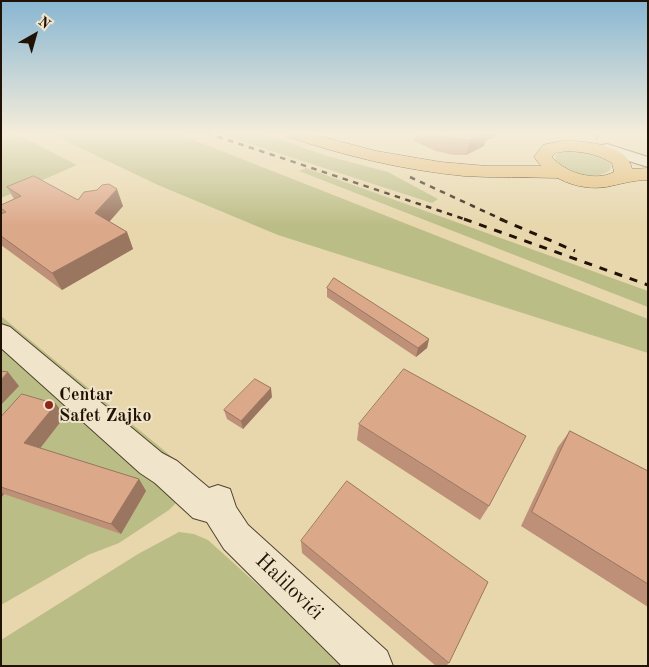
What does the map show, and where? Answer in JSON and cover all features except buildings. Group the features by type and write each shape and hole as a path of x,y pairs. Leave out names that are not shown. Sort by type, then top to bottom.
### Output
{"main road":[{"path":"411,164 479,171 559,172"},
{"path":"550,164 551,168 559,172 585,180 599,181 634,174 648,174"},
{"path":"619,164 624,167 623,174 620,177"}],"street":[{"name":"Halilovići","path":"1,333 151,463 212,503 236,537 372,666"}],"green space":[{"path":"1,164 77,165 1,198"},
{"path":"114,164 255,164 648,319 648,353 278,235 158,185"},
{"path":"312,164 358,164 388,172 438,199 432,203"},
{"path":"611,164 610,170 589,176 573,173 560,165"},
{"path":"306,168 648,291 648,307 299,171"},
{"name":"Centar Safet Zajko","path":"1,316 195,476 198,481 169,510 119,543 88,555 1,605"},
{"path":"179,532 194,534 208,540 348,666 1,666 1,640 138,554"}],"railway":[{"path":"300,164 467,220"},
{"path":"410,177 503,220"},
{"path":"464,219 648,285"},
{"path":"500,219 575,251"}],"place":[{"name":"Centar Safet Zajko","path":"49,405"}]}
